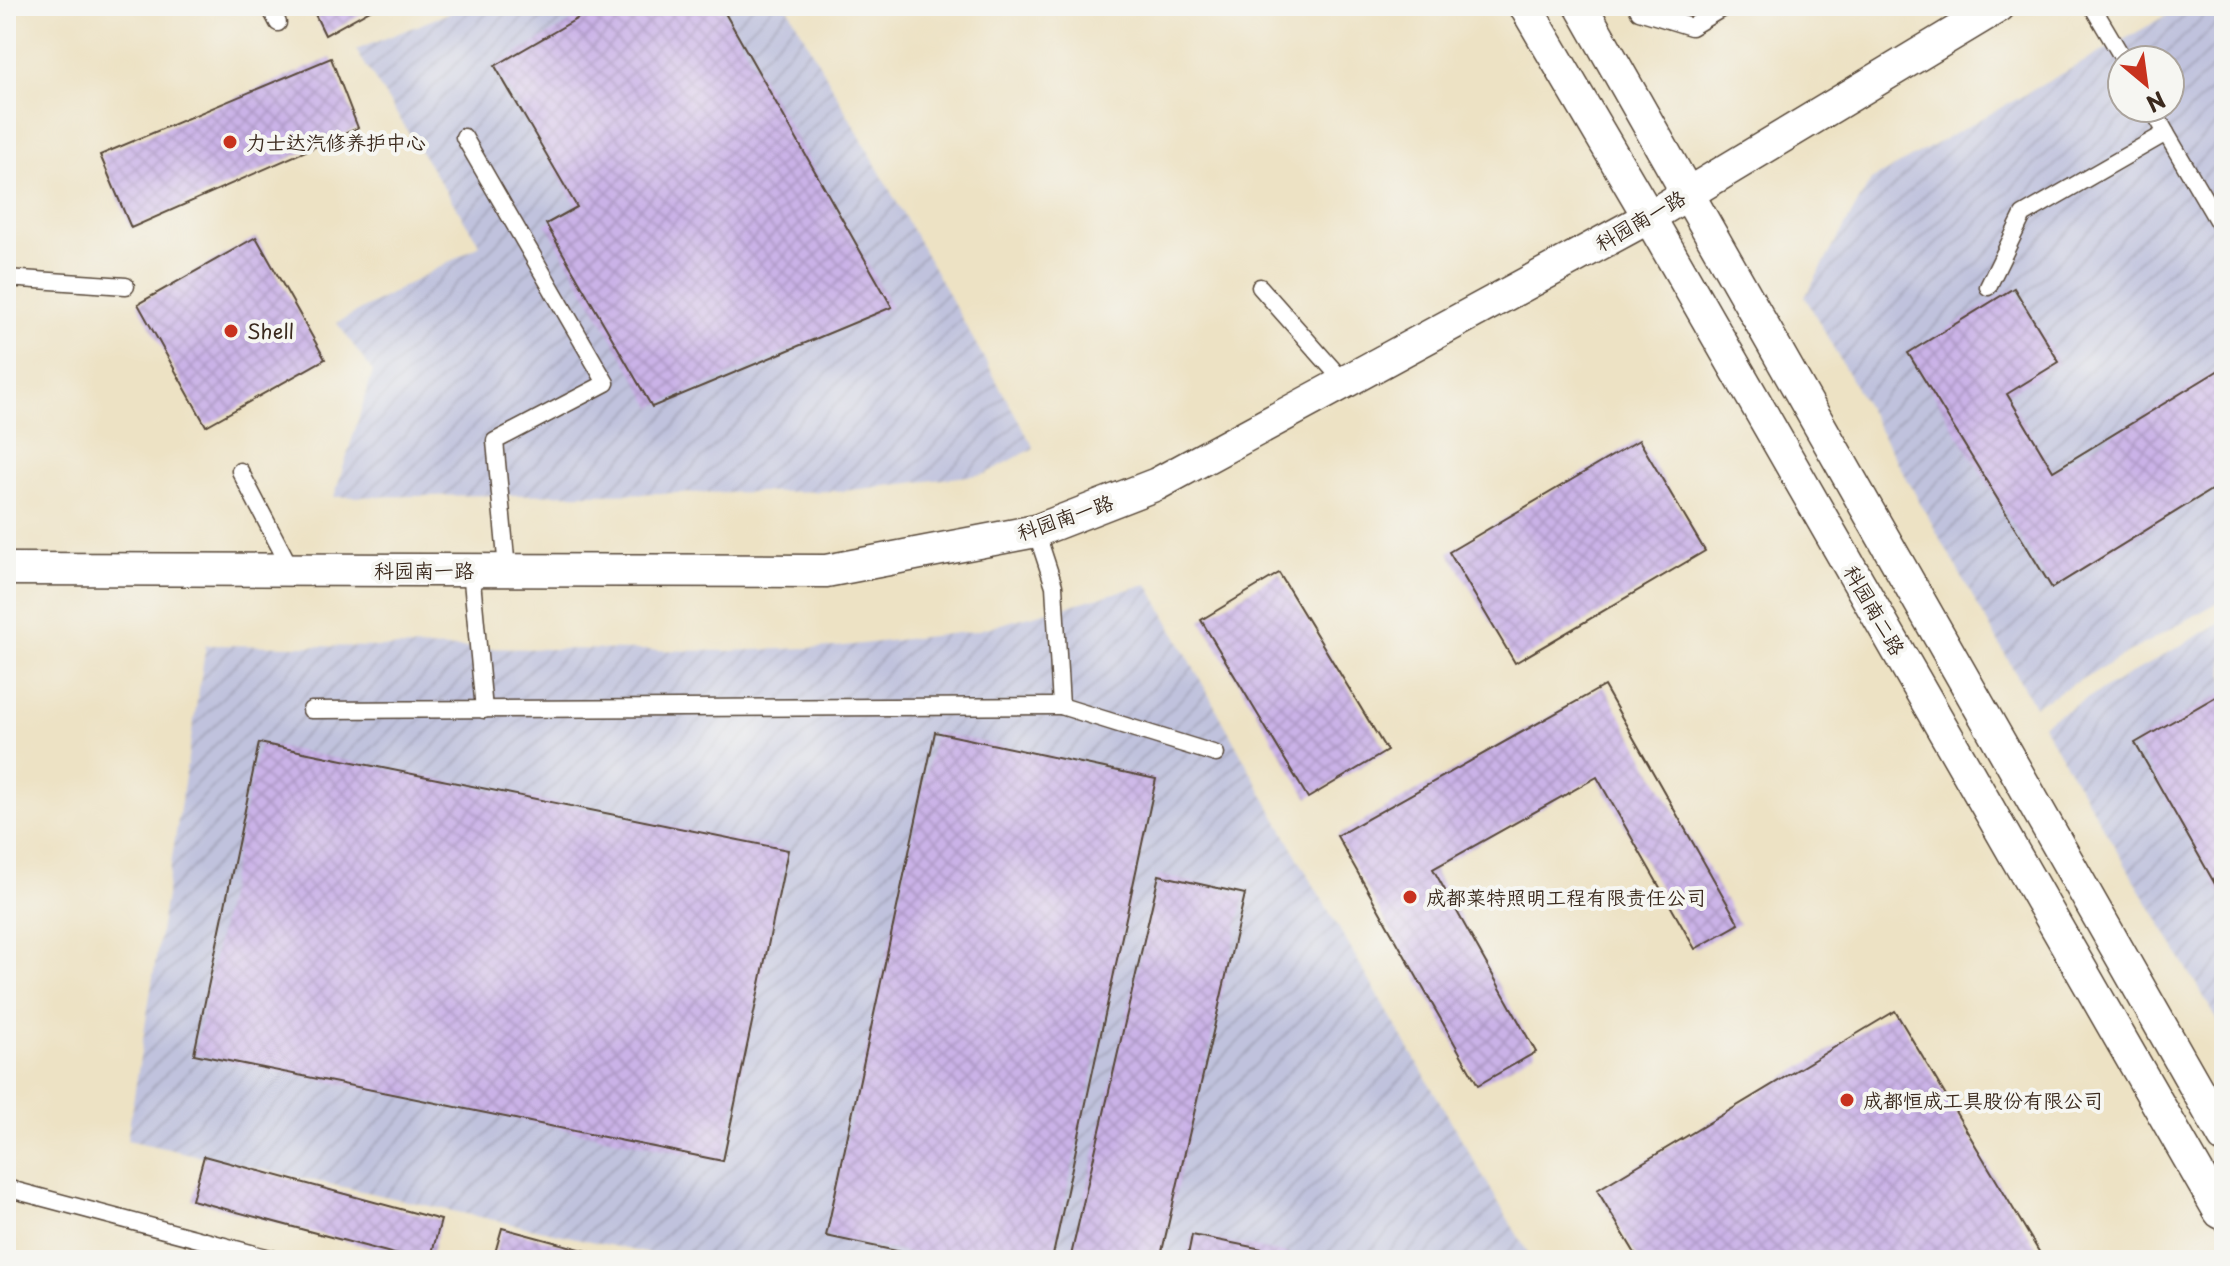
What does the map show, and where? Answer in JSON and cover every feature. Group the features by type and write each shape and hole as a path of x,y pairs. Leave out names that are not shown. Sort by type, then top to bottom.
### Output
{"street":[{"name":"科园南二路","path":"1525,6 2220,1212 2224,1214"},
{"path":"1581,6 2224,1137"},
{"name":"科园南一路","path":"6,569 826,571 1036,531 1157,484 1345,383 1649,217 1999,6"}],"lane":[{"path":"269,6 278,23"},
{"path":"1636,6 1639,11 1691,27 1726,6"},
{"path":"2092,6 2115,44"},
{"path":"2161,124 2224,232"},
{"path":"1988,287 2023,215 2166,133"},
{"path":"464,137 606,383 495,441 507,569"},
{"path":"6,278 126,286"},
{"path":"1260,287 1345,383"},
{"path":"240,471 291,569"},
{"path":"1036,531 1054,586 1061,706"},
{"path":"471,570 484,710"},
{"path":"311,710 1061,706 1216,754"},
{"path":"6,1188 277,1260"}],"shaded area":[{"path":"467,6 787,6 1034,448 985,474 843,491 334,497 373,372 337,323 480,245 356,50"},
{"path":"2184,6 2224,6 2224,599 2034,706 1805,297 1871,180 2106,49 2106,124 2186,124 2186,44 2116,44"},
{"path":"1148,584 1298,858 1532,1260 677,1260 127,1140 206,645 727,651 836,647 975,631"},
{"path":"2224,621 2224,1031 2042,724"}],"building":[{"path":"311,6 377,6 325,35"},
{"path":"599,6 721,6 892,307 652,407 546,224 577,207 495,66"},
{"name":"力士达汽修养护中心","path":"331,58 358,128 131,228 100,155"},
{"name":"Shell","path":"256,237 325,359 206,426 138,304"},
{"path":"2014,288 2059,362 2007,394 2053,471 2224,367 2224,482 2052,588 1908,353"},
{"path":"1639,440 1705,551 1515,663 1449,552"},
{"path":"1279,573 1387,751 1308,798 1201,620"},
{"name":"成都莱特照明工程有限责任公司","path":"1604,686 1739,924 1695,949 1597,777 1433,869 1536,1052 1478,1085 1337,836"},
{"path":"2224,692 2224,900 2135,743"},
{"path":"935,732 1156,779 1052,1260 939,1260 826,1236"},
{"path":"259,743 788,850 723,1161 194,1054"},
{"path":"1159,875 1245,894 1160,1260 1070,1260"},
{"name":"成都恒成工具股份有限公司","path":"1895,1011 2044,1260 1639,1260 1597,1190"},
{"path":"204,1156 441,1220 430,1260 417,1260 192,1200"},
{"path":"502,1228 617,1259 493,1260"},
{"path":"1192,1235 1313,1259 1313,1260 1187,1260"}],"place":[{"name":"力士达汽修养护中心","path":"230,142"},
{"name":"Shell","path":"231,331"},
{"name":"成都莱特照明工程有限责任公司","path":"1410,897"},
{"name":"成都恒成工具股份有限公司","path":"1847,1100"}]}
